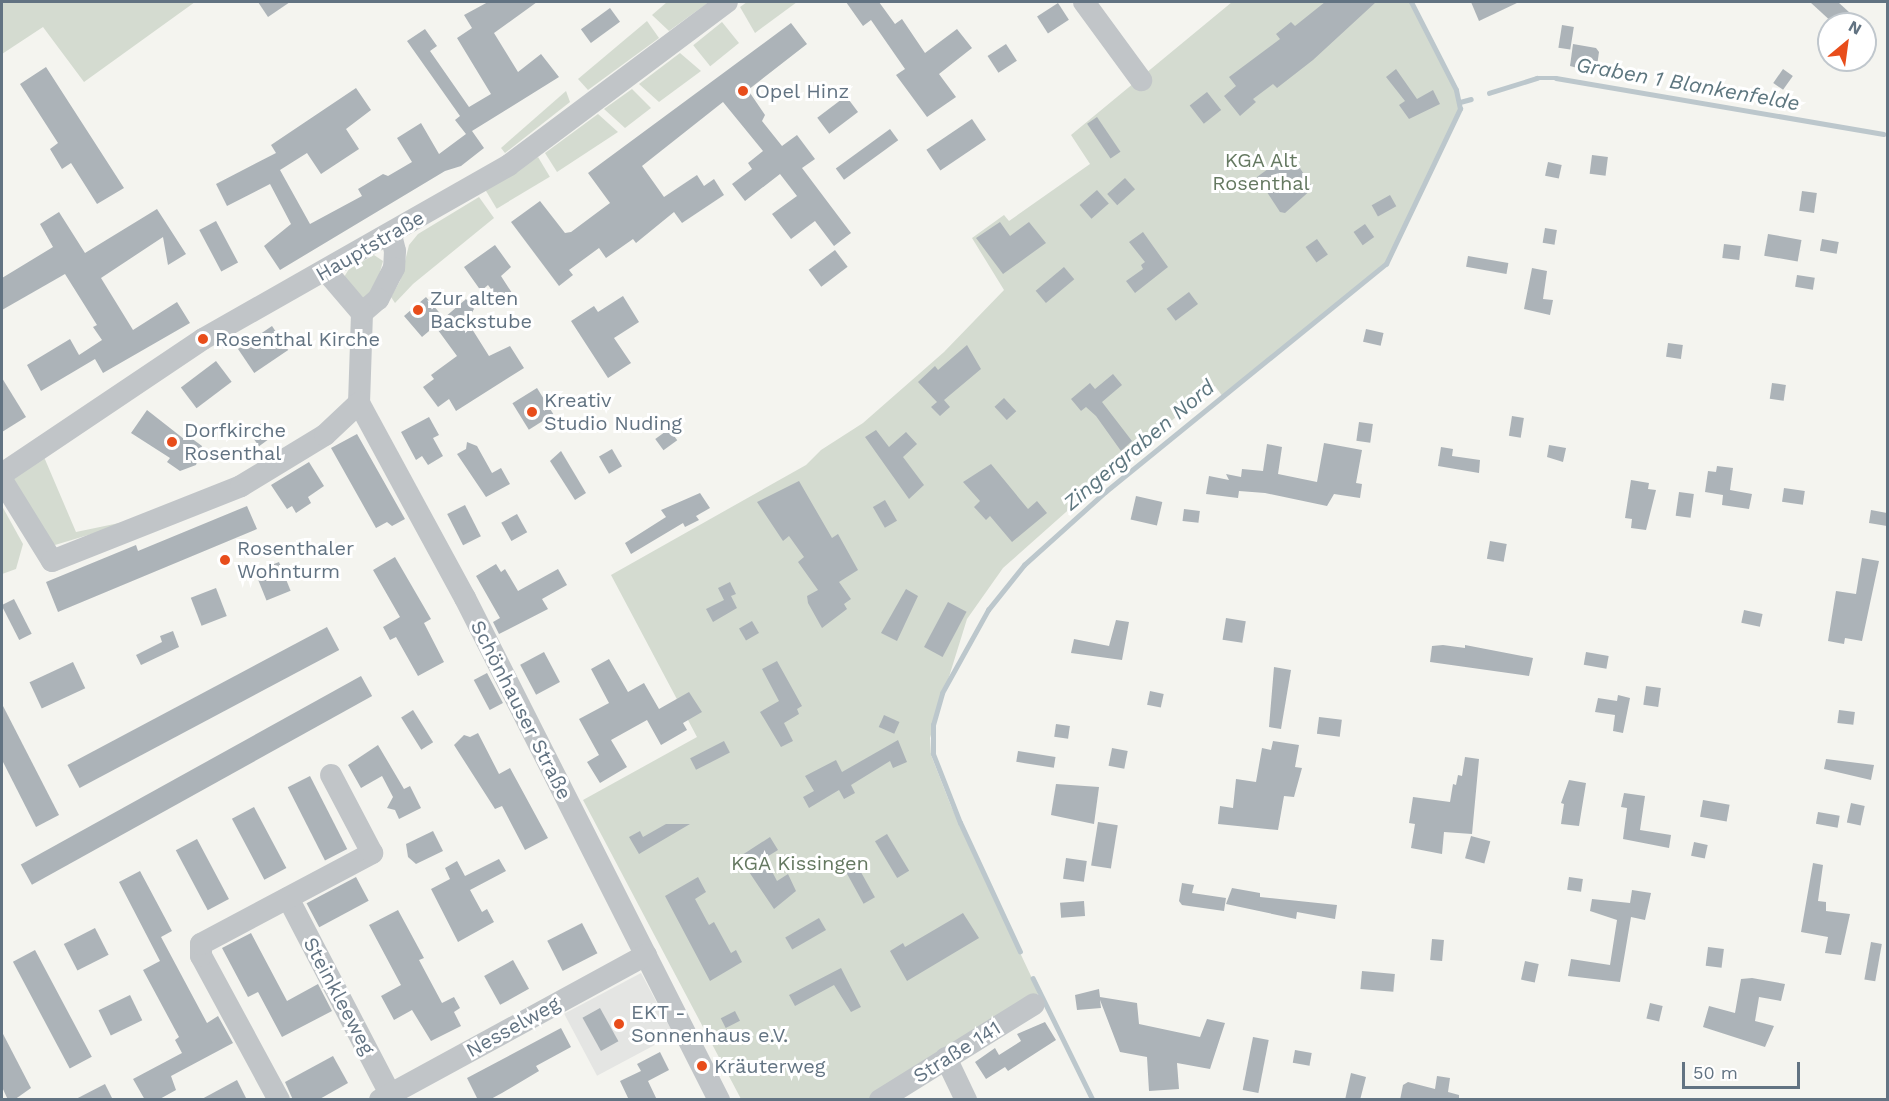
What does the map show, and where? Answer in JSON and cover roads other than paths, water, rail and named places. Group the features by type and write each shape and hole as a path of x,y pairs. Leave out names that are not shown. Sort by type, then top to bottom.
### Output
{"street":[{"name":"Hauptstraße","path":"2,474 203,339 327,272 536,146 727,2"},
{"path":"1084,2 1142,80"},
{"path":"327,272 361,318 378,298 394,268 395,251 390,235"},
{"name":"Schönhauser Straße","path":"361,318 359,403 465,598 719,1100"},
{"path":"2,480 52,561 241,486 325,435 359,403"},
{"path":"279,1100 201,956 201,944 372,853 331,775"},
{"name":"Steinkleeweg","path":"288,898 385,1097"},
{"name":"Nesselweg","path":"385,1097 645,954"},
{"name":"Straße 141","path":"880,1100 1034,1004"},
{"path":"946,1059 966,1100"}],"waterway":[{"name":"Zingergraben Nord","path":"1020,952 960,823 933,754 933,725 942,693 988,610 1024,565 1105,492 1386,264 1460,109 1456,90 1411,2"},
{"name":"Graben 1 Blankenfelde","path":"1489,93 1537,78 1556,78 1883,134"},
{"name":"Graben 1 Blankenfelde","path":"1460,102 1471,99"},
{"path":"1033,978 1093,1100"}],"place":[{"name":"Opel Hinz","path":"743,91"},
{"name":"Zur alten Backstube","path":"418,310"},
{"name":"Rosenthal Kirche","path":"203,339"},
{"name":"Kreativ Studio Nuding","path":"532,412"},
{"name":"Dorfkirche Rosenthal","path":"172,442"},
{"name":"Rosenthaler Wohnturm","path":"225,560"},
{"name":"EKT - Sonnenhaus e.V.","path":"619,1024"},
{"name":"Kräuterweg","path":"702,1066"}],"park label":[{"name":"KGA Alt Rosenthal","path":"1261,172"},
{"name":"KGA Kissingen","path":"800,863"}]}
